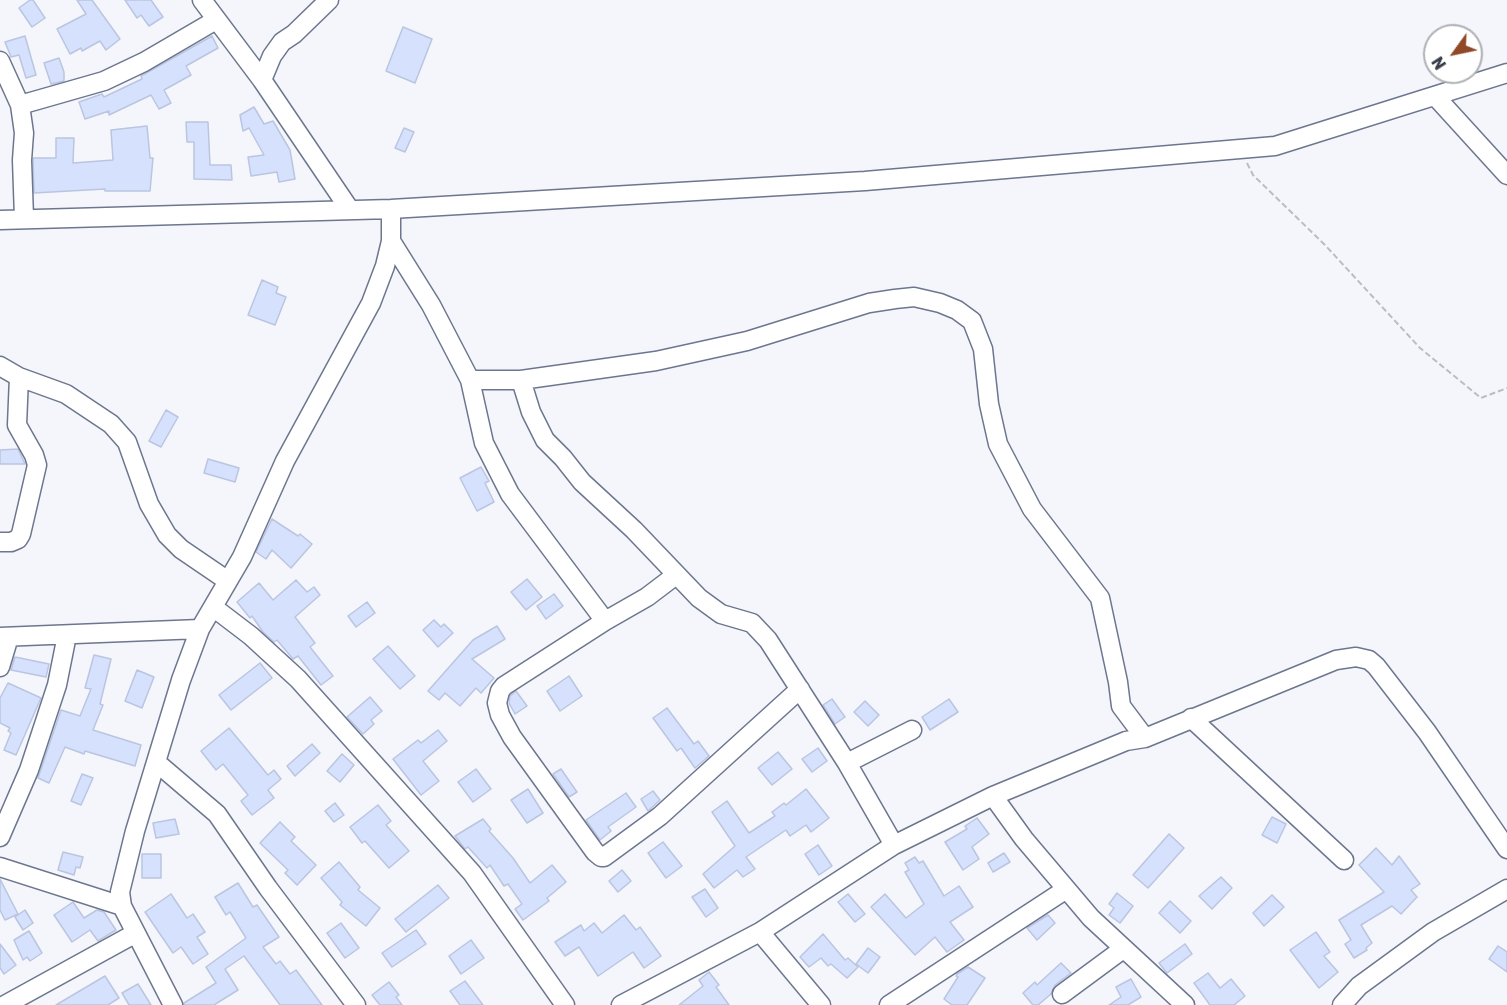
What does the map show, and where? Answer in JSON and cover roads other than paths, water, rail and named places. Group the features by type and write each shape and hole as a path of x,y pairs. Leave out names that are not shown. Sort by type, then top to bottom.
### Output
{"street":[{"path":"202,0 262,80 350,210"},
{"path":"262,80 272,56 282,42 294,34 329,0"},
{"path":"20,105 104,81 144,62 216,20"},
{"path":"0,61 20,105 24,133 22,160 24,219"},
{"path":"0,220 391,209 866,181 1275,146 1507,73"},
{"path":"1436,96 1507,175"},
{"path":"173,1005 122,906 120,892 122,880 181,680 200,629 242,556 285,461 371,303 386,266 391,241 391,209"},
{"path":"391,241 431,305 470,380 484,443 510,494 605,621"},
{"path":"470,380 521,380 656,361 735,344 869,303 895,298 914,297 957,310 972,321 981,342 989,404 998,444 1032,509 1100,598 1121,706 1145,738"},
{"path":"0,366 19,377 66,394 111,424 127,442 149,504 167,535 181,549 228,581"},
{"path":"0,543 18,539 21,534 37,465 17,425 19,377"},
{"path":"521,380 531,412 545,440 582,482 713,609 752,624 768,640 847,764 894,845"},
{"path":"676,575 647,597 605,621 504,686 500,691 497,702 500,715 512,736 595,852 604,857 660,816 800,689"},
{"path":"213,606 251,636 298,679 472,873 565,1005"},
{"path":"0,667 4,637 200,629"},
{"path":"0,837 29,770 54,696 67,634"},
{"path":"621,1005 760,932 894,845 993,796 1126,741 1145,738 1336,660 1356,657 1369,660 1376,666 1427,732 1507,849"},
{"path":"1191,718 1344,860"},
{"path":"847,764 912,730"},
{"path":"156,762 217,814 268,888 356,1005"},
{"path":"993,796 1065,890 1123,949 1185,1005"},
{"path":"0,867 122,906"},
{"path":"1342,1005 1359,986 1433,932 1507,889"},
{"path":"889,1005 1065,890"},
{"path":"760,932 821,1005"},
{"path":"5,1005 136,933"},
{"path":"1062,994 1123,949"}]}
